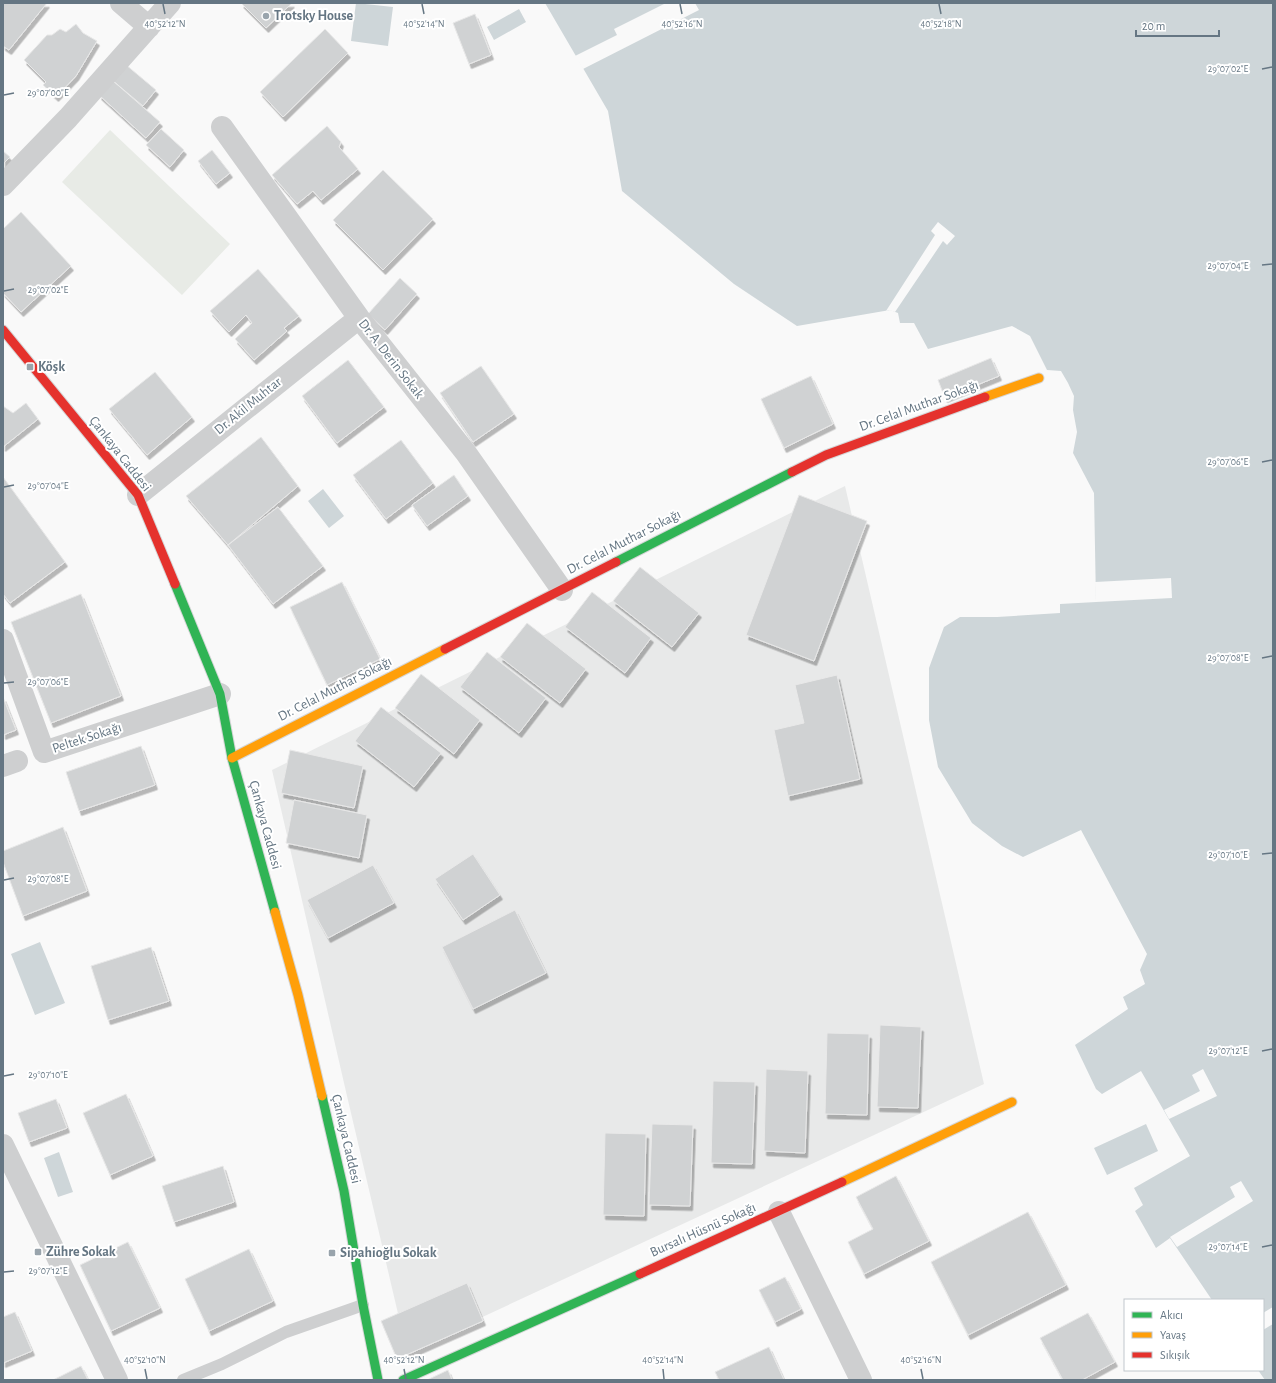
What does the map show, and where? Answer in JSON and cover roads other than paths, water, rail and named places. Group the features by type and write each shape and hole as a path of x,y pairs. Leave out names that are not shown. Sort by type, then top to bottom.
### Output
{"street":[{"path":"121,3 149,27"},
{"path":"3,185 68,118 170,3"},
{"name":"Dr. A. Derin Sokak","path":"222,127 359,318 466,453 562,590"},
{"name":"Dr. Akil Muhtar","path":"138,495 359,318"},
{"name":"Çankaya Caddesi","path":"3,330 138,495 220,694 232,758 301,1010 344,1191 363,1305 378,1380"},
{"name":"Dr. Celal Muthar Sokağı","path":"232,758 826,455 1039,378"},
{"name":"Peltek Sokağı","path":"3,640 44,752 220,694"},
{"name":"Bursalı Hüsnü Sokağı","path":"403,1380 779,1212 1012,1102"},
{"path":"3,1145 117,1380"},
{"path":"779,1212 861,1380"}],"lane":[{"path":"183,1380 222,1364 286,1332 363,1305"}],"place":[{"name":"Trotsky House","path":"266,16"},
{"name":"Köşk","path":"30,367"},
{"name":"Zühre Sokak","path":"38,1252"},
{"name":"Sipahioğlu Sokak","path":"332,1253"}]}
